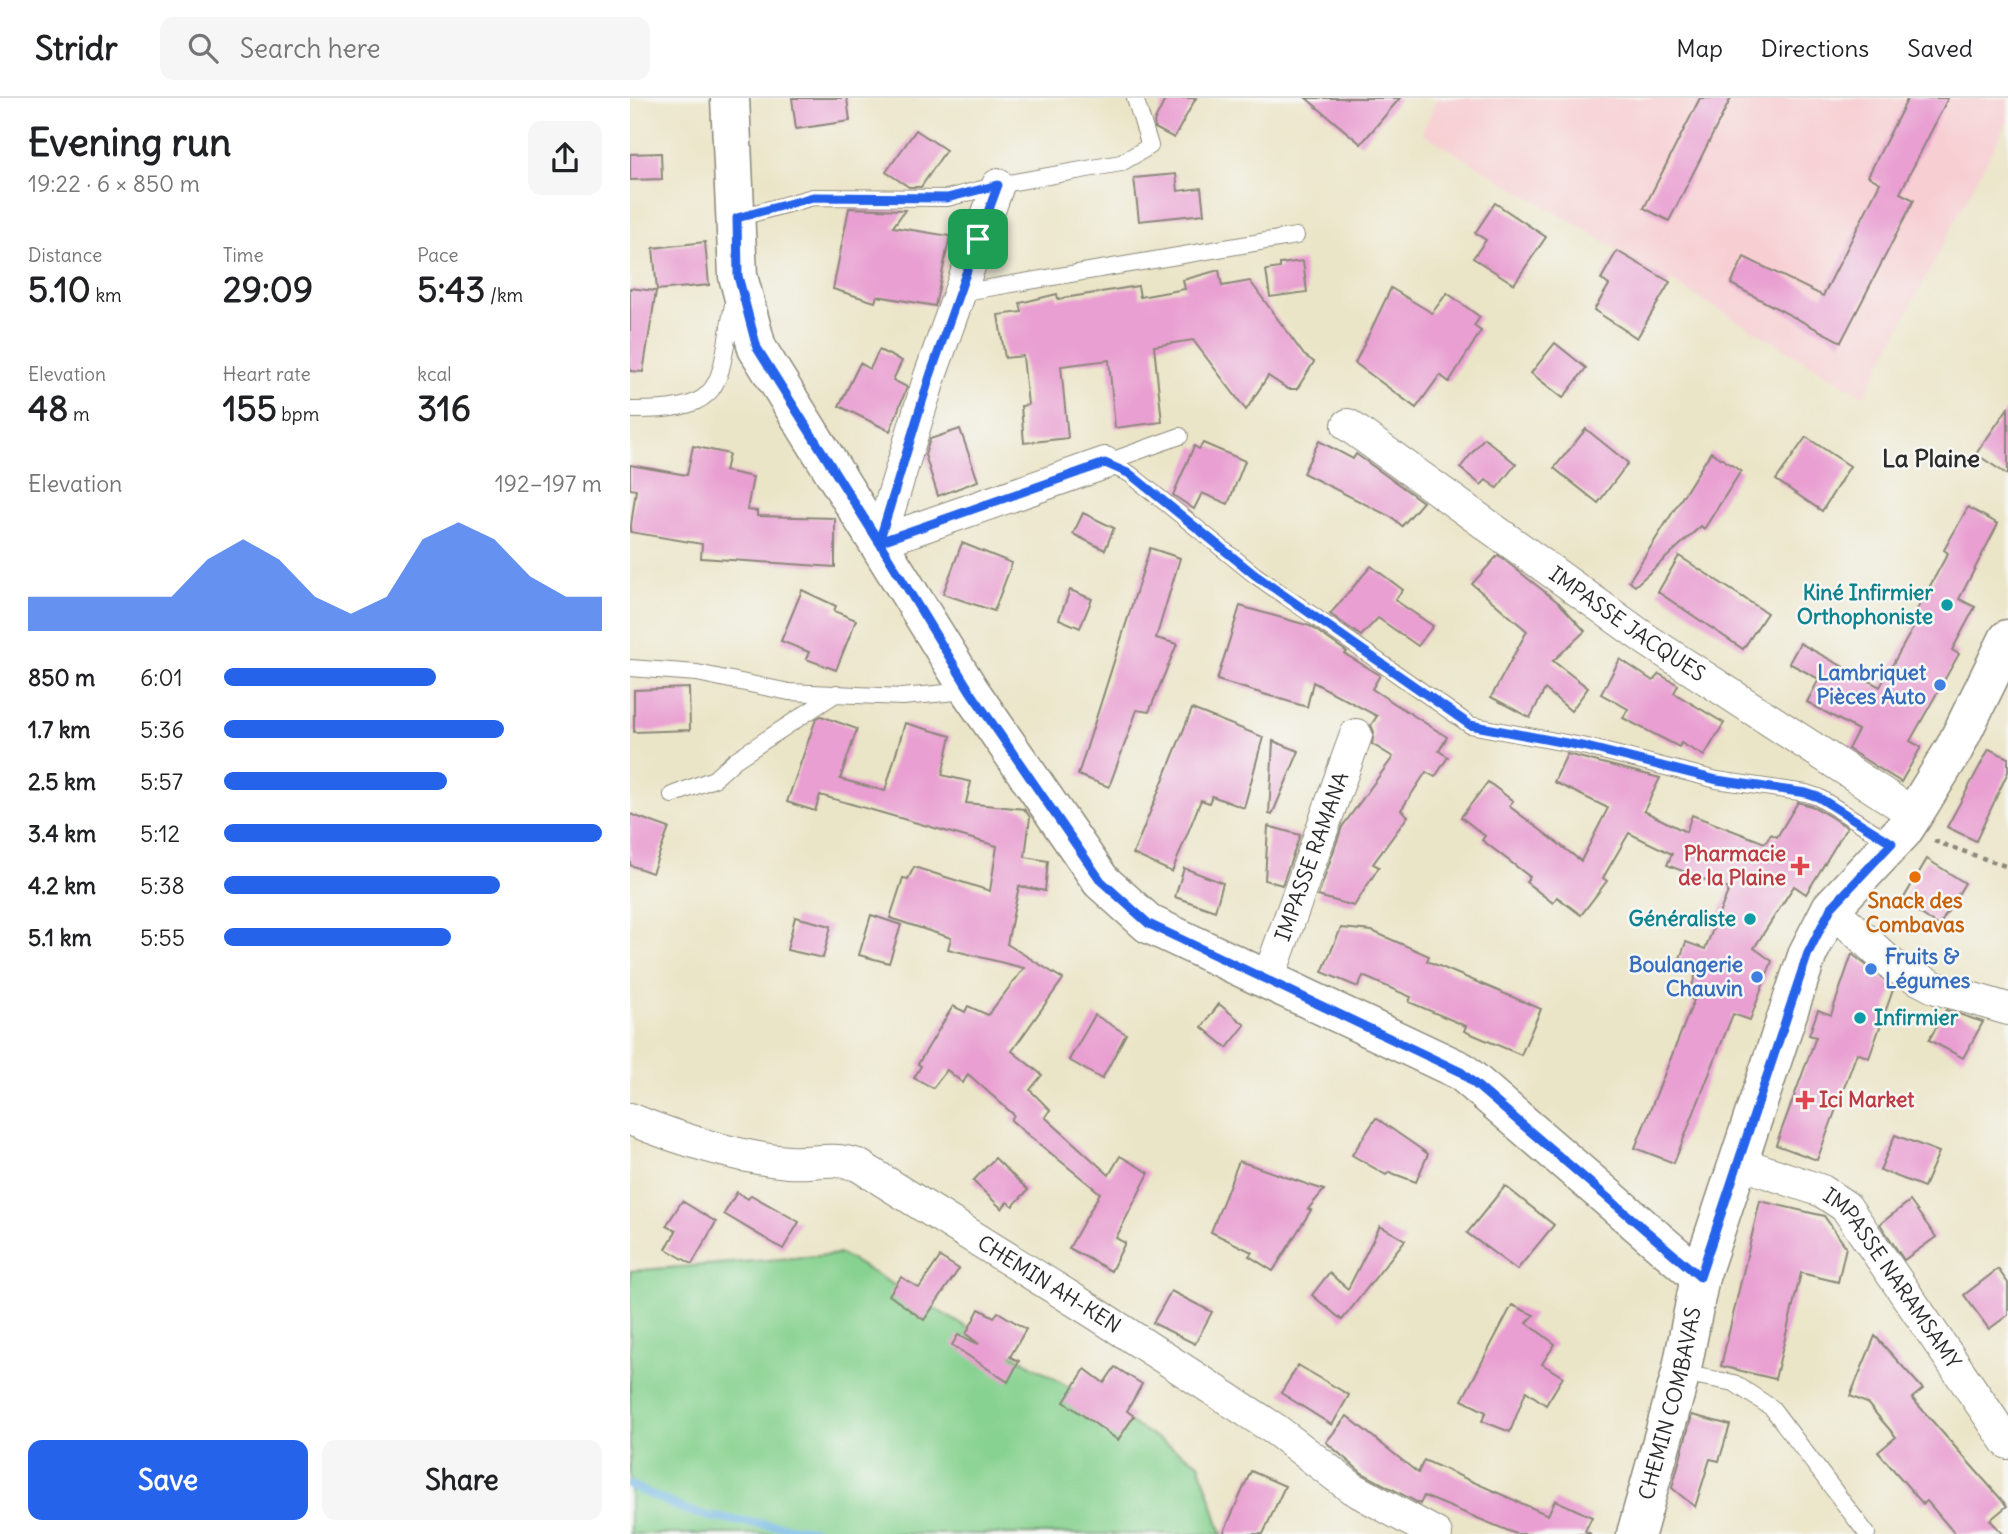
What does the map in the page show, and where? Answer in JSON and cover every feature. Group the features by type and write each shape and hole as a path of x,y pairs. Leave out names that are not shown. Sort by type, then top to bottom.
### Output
{"street":[{"path":"730,98 738,276 757,348 970,691 1101,881 1149,924 1461,1072 1700,1277"},
{"path":"879,542 930,376 998,185"},
{"name":"IMPASSE JACQUES","path":"1348,425 1647,640 1903,829"},
{"path":"879,542 1105,463"},
{"name":"CHEMIN COMBAVAS","path":"1636,1534 1681,1373 1700,1277 1808,953 1831,908 1903,829 1954,749 2008,639"},
{"name":"IMPASSE RAMANA","path":"1268,979 1356,735"},
{"path":"1831,908 1892,965 1936,988 2008,1009"},
{"name":"CHEMIN AH-KEN","path":"630,1119 750,1156 790,1162 836,1159 858,1165 1253,1415 1352,1488 1436,1534"},
{"name":"IMPASSE NARAMSAMY","path":"1737,1162 1822,1191 1846,1207 1910,1296 2008,1443"}],"lane":[{"path":"737,218 813,197 947,198 998,185 1121,163 1150,146 1135,98"},
{"path":"959,293 1296,236"},
{"path":"630,410 678,408 698,403 707,397 718,378 738,276"},
{"path":"1105,463 1180,436"},
{"path":"1105,463 1130,474 1255,575 1470,725 1587,747 1717,780 1806,793 1903,829"},
{"path":"630,668 697,673 789,692 902,697 970,691"},
{"path":"672,795 714,779 735,760 837,693"},
{"path":"1681,1373 1734,1383 1772,1408 1867,1534"}],"path":[{"path":"1903,829 2008,867"}],"shaded area":[{"path":"1437,98 2008,98 2008,120 1864,396 1422,133"}],"green space":[{"path":"841,1254 1199,1463 1222,1534 630,1534 630,1271"}],"building":[{"path":"792,98 847,98 850,121 796,129"},
{"path":"1166,98 1196,98 1174,138 1155,128 1154,122"},
{"path":"1306,98 1400,98 1361,144"},
{"path":"1700,98 1731,98 1669,221 1644,208"},
{"path":"1908,98 1948,98 1900,193 1914,200 1841,342 1731,284 1744,257 1823,296 1880,183 1868,176"},
{"path":"916,130 946,150 921,187 909,187 886,172"},
{"path":"661,153 662,179 630,180 630,154"},
{"path":"1176,174 1178,191 1201,188 1204,214 1139,221 1134,178"},
{"path":"1495,203 1546,237 1514,284 1473,258 1486,240 1475,233"},
{"path":"849,208 905,210 893,227 950,236 935,306 877,296 875,302 833,289"},
{"path":"705,242 709,285 657,290 653,248"},
{"path":"1617,251 1670,282 1637,338 1594,310 1609,285 1601,279"},
{"path":"1303,261 1307,292 1270,297 1266,270 1280,268 1280,264"},
{"path":"1219,270 1222,286 1250,281 1304,355 1314,362 1297,389 1288,389 1268,376 1246,410 1193,340 1154,346 1162,422 1115,428 1109,360 1061,366 1068,438 1024,443 1021,406 1028,405 1023,356 1005,358 998,315 1022,312 1020,303 1057,294 1058,299 1138,286 1140,297 1185,289 1183,280"},
{"path":"630,288 656,291 643,372 630,371"},
{"path":"1391,288 1432,313 1447,293 1480,317 1474,326 1481,331 1449,382 1440,375 1416,408 1355,363"},
{"path":"1555,343 1586,368 1563,398 1531,373"},
{"path":"879,350 902,361 893,380 907,387 890,431 839,406 860,363 870,369"},
{"path":"2008,408 2008,475 1976,454"},
{"path":"960,429 978,481 938,496 925,455 930,439"},
{"path":"1586,429 1628,463 1598,503 1554,468"},
{"path":"1806,437 1850,466 1822,511 1776,480"},
{"path":"1484,438 1516,464 1497,488 1486,480 1481,485 1460,468"},
{"path":"1319,441 1353,459 1356,454 1423,502 1402,526 1393,518 1303,473"},
{"path":"1203,443 1245,461 1228,504 1202,493 1194,509 1173,495 1194,446 1199,449"},
{"path":"693,446 729,454 725,471 753,477 747,510 757,511 757,516 835,518 835,567 701,558 702,544 630,532 636,490 630,489 630,465 687,475"},
{"path":"1711,452 1741,471 1704,529 1701,526 1635,586 1629,581"},
{"path":"1968,507 1998,524 1959,599 1975,607 1952,650 1959,654 1910,741 1921,747 1901,782 1848,749 1858,730 1807,702 1819,679 1789,663 1800,643 1880,687 1913,628 1908,626 1948,553 1944,550"},
{"path":"1083,513 1114,528 1105,550 1073,534"},
{"path":"962,543 1012,563 994,611 943,594"},
{"path":"1150,548 1180,558 1156,638 1177,644 1149,712 1137,710 1109,787 1078,775"},
{"path":"1498,555 1559,603 1585,631 1553,661 1588,688 1571,711 1545,689 1530,718 1491,697 1527,631 1472,584"},
{"path":"1679,556 1767,613 1743,649 1658,592"},
{"path":"1371,566 1403,590 1395,600 1433,626 1418,646 1378,618 1361,636 1330,614"},
{"path":"802,590 836,606 834,611 856,620 836,670 806,659 809,652 781,641"},
{"path":"1070,590 1092,599 1080,628 1059,619"},
{"path":"1240,606 1310,626 1347,652 1345,654 1380,675 1372,689 1447,737 1439,751 1448,757 1435,777 1426,772 1401,810 1408,816 1373,864 1379,867 1354,906 1318,896 1342,827 1393,757 1372,744 1374,732 1371,725 1377,716 1313,682 1307,707 1217,680"},
{"path":"1620,659 1653,681 1659,674 1678,685 1674,693 1724,723 1704,756 1681,743 1679,747 1623,718 1628,709 1601,694"},
{"path":"689,688 690,730 634,732 634,690"},
{"path":"1192,709 1263,737 1244,808 1212,796 1209,803 1201,800 1172,872 1133,854"},
{"path":"821,716 857,729 840,779 885,791 905,723 951,736 942,775 971,782 966,803 1024,809 1030,817 1025,857 1048,861 1045,891 1019,886 1007,944 1063,979 1012,1051 1042,1075 1030,1090 1050,1110 1045,1117 1109,1175 1120,1156 1149,1173 1116,1238 1125,1243 1111,1271 1069,1248 1100,1193 1022,1130 1011,1120 1014,1115 968,1074 963,1083 947,1070 933,1088 914,1078 921,1066 918,1064 953,1006 965,1012 968,1006 988,1015 1024,968 948,949 951,938 890,918 903,878 908,879 914,867 990,891 997,846 820,795 815,811 787,802 816,719"},
{"path":"1273,741 1299,751 1272,815 1269,814"},
{"path":"1989,749 2008,758 2008,772 1976,841 1947,827"},
{"path":"1567,754 1660,778 1644,811 1686,832 1692,815 1765,843 1771,834 1777,837 1798,802 1814,807 1847,827 1806,894 1794,886 1754,948 1772,961 1750,1020 1733,1014 1674,1163 1635,1148 1694,1000 1688,997 1697,971 1678,964 1686,942 1705,949 1729,889 1667,865 1672,854 1629,833 1603,878 1607,881 1581,915 1557,897 1553,903 1526,882 1530,877 1482,840 1485,836 1461,817 1488,782 1513,801 1509,806 1581,861 1608,808 1554,782"},
{"path":"630,814 669,828 652,873 630,865"},
{"path":"1268,826 1300,835 1282,885 1265,880"},
{"path":"1927,859 1965,883 1939,926 1902,901"},
{"path":"1184,868 1223,883 1215,911 1175,897"},
{"path":"871,915 901,925 889,963 859,955"},
{"path":"795,917 831,926 823,958 787,950"},
{"path":"1341,928 1372,931 1429,956 1427,961 1541,1009 1521,1055 1464,1031 1466,1026 1409,1002 1411,997 1363,976 1358,987 1322,972"},
{"path":"1852,954 1894,987 1869,1058 1857,1053 1817,1160 1776,1145 1816,1037 1809,1035 1818,1010 1831,1015"},
{"path":"1219,1004 1245,1025 1227,1048 1202,1027"},
{"path":"1946,1010 1983,1022 1963,1058 1929,1040"},
{"path":"1095,1015 1126,1034 1102,1079 1069,1060"},
{"path":"1376,1118 1428,1154 1416,1182 1389,1172 1386,1175 1352,1155"},
{"path":"1895,1135 1939,1152 1924,1187 1880,1170"},
{"path":"995,1158 1028,1190 1013,1206 1007,1202 1002,1209 973,1181"},
{"path":"1239,1161 1324,1190 1308,1209 1311,1210 1273,1271 1249,1256 1252,1252 1211,1232"},
{"path":"1505,1186 1554,1225 1517,1270 1467,1233"},
{"path":"737,1192 748,1199 751,1195 799,1222 783,1249 724,1214"},
{"path":"682,1201 716,1222 692,1264 666,1249 676,1231 666,1226"},
{"path":"1760,1201 1824,1216 1846,1247 1838,1282 1801,1273 1775,1379 1721,1366"},
{"path":"1910,1201 1936,1237 1904,1260 1880,1224"},
{"path":"1380,1226 1405,1240 1342,1320 1312,1295 1329,1273 1348,1289"},
{"path":"940,1257 959,1269 924,1320 889,1295 901,1277 919,1288"},
{"path":"1998,1269 2008,1283 2008,1315 1989,1329 1964,1295"},
{"path":"1171,1291 1212,1312 1195,1344 1153,1323"},
{"path":"1512,1305 1534,1315 1527,1323 1555,1344 1542,1364 1563,1377 1546,1405 1526,1391 1510,1432 1482,1421 1486,1412 1462,1400"},
{"path":"979,1309 994,1317 998,1312 1026,1329 1010,1357 1019,1361 1008,1382 952,1345 958,1335 979,1344 966,1334"},
{"path":"1875,1336 1923,1389 1912,1398 2007,1506 1990,1520 2003,1534 1955,1534 1927,1501 1923,1504 1878,1452 1896,1437 1867,1403 1850,1396"},
{"path":"1298,1365 1349,1395 1332,1425 1281,1393"},
{"path":"1115,1367 1142,1384 1127,1411 1134,1416 1118,1440 1064,1402 1085,1369 1104,1383"},
{"path":"1692,1415 1730,1425 1719,1461 1710,1459 1695,1507 1672,1488"},
{"path":"1347,1416 1418,1473 1424,1460 1548,1515 1555,1500 1592,1517 1585,1531 1591,1534 1516,1534 1424,1496 1420,1504 1362,1473 1326,1442"},
{"path":"1251,1471 1285,1486 1263,1534 1223,1534"}],"waterway":[{"path":"630,1485 685,1510 711,1517 837,1534"}],"place":[{"name":"Kiné Infirmier Orthophoniste","path":"1947,605"},
{"name":"Lambriquet Pièces Auto","path":"1940,685"},
{"name":"Pharmacie de la Plaine","path":"1800,866"},
{"name":"Snack des Combavas","path":"1915,877"},
{"name":"Généraliste","path":"1750,919"},
{"name":"Fruits & Légumes","path":"1871,969"},
{"name":"Boulangerie Chauvin","path":"1757,977"},
{"name":"Infirmier","path":"1860,1018"},
{"name":"Ici Market","path":"1805,1100"}],"district":[{"name":"La Plaine","path":"1931,459"}],"route":[{"path":"978,239 930,376 879,542 970,691 1101,881 1149,924 1461,1072 1700,1277 1808,953 1831,908 1892,843 1818,797 1806,793 1717,780 1587,747 1470,725 1255,575 1130,474 1105,463 879,542 757,348 738,276 737,218 813,197 883,195 947,198 998,185 978,239"}]}
